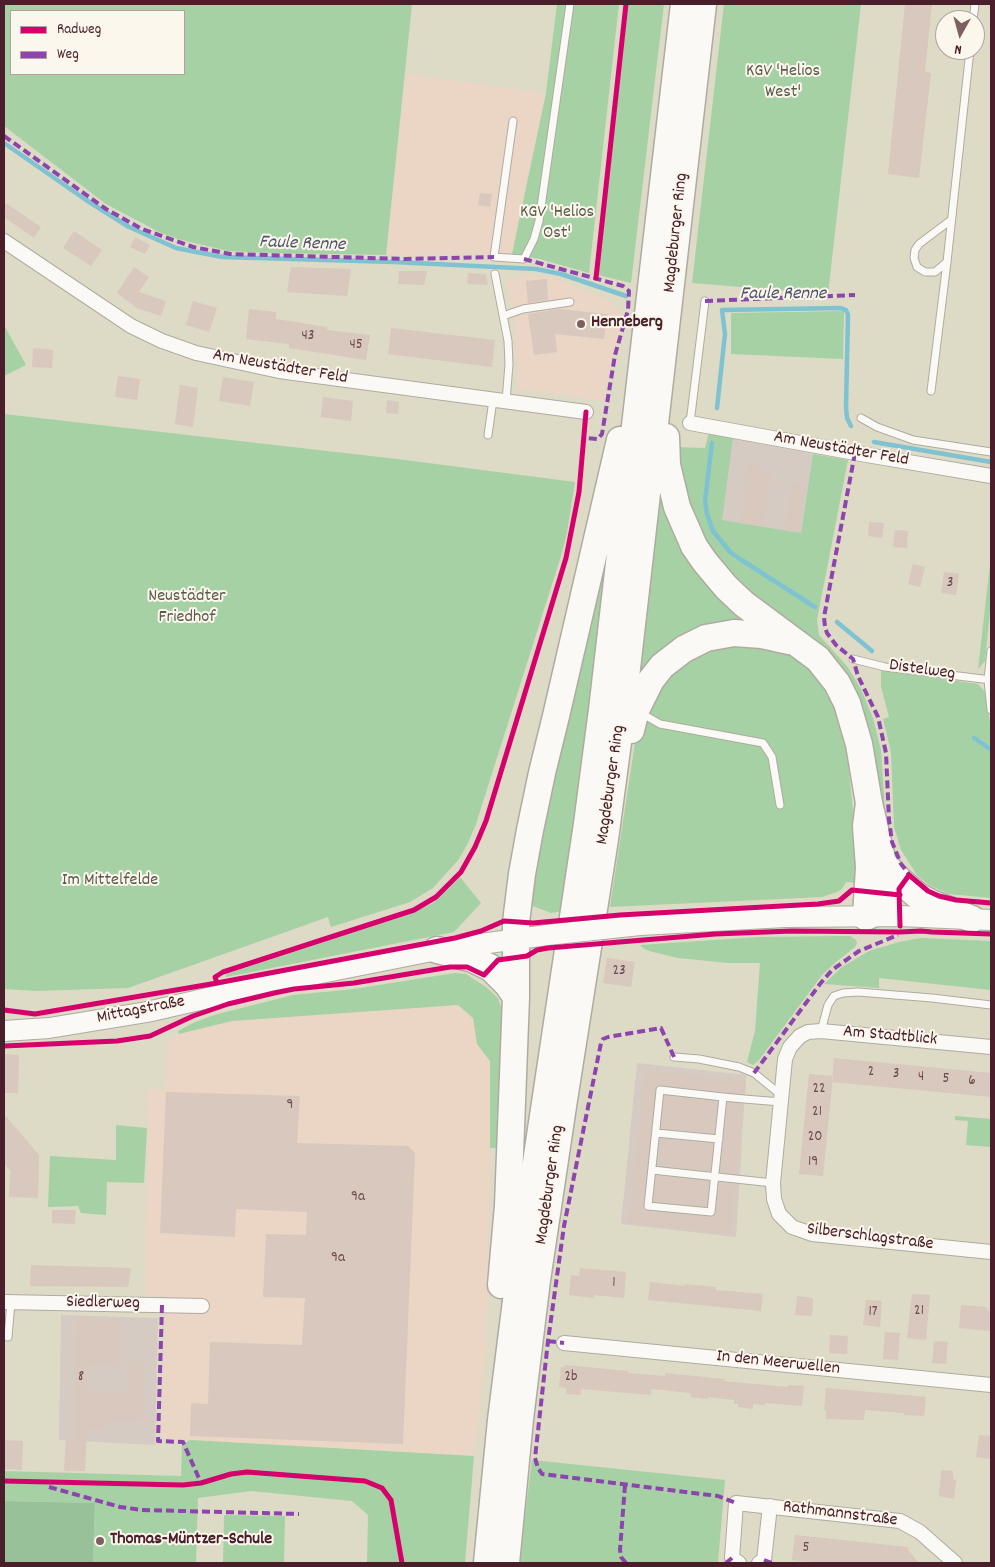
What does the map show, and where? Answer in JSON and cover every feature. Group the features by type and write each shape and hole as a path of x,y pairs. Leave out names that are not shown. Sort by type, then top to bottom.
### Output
{"highway":[{"name":"Magdeburger Ring","path":"506,1563 520,1419 537,1280 605,839 622,712 684,4"},
{"name":"Magdeburger Ring","path":"487,1563 518,1279 587,824 703,4"},
{"path":"492,1508 485,1485 498,1356 502,1271 508,1206 516,997 516,939 522,874 535,802 618,447 637,336 657,324 675,350 666,434 666,456 672,491 682,522 694,546 726,587 754,611 818,659 828,670 847,703 859,744 868,804 887,880 886,899 877,912 866,916 869,867 866,826 868,804"},
{"path":"605,839 617,819 636,710 645,690 662,666 684,648 720,634 748,633 801,645"},
{"path":"883,863 903,884 918,896 931,903 981,919"},
{"path":"437,950 473,959 491,968 508,985 516,997"}],"street":[{"name":"Am Neustädter Feld","path":"4,241 131,326 190,351 279,371 586,412"},
{"name":"Am Neustädter Feld","path":"690,423 855,454 991,476"},
{"name":"Mittagstraße","path":"4,1032 49,1028 147,1012 282,981 437,950 548,935 640,925 743,918 866,916 981,919"},
{"name":"Am Stadtblick","path":"793,1043 804,1034 821,1031 991,1047"},
{"name":"Silberschlagstraße","path":"793,1043 785,1059 773,1182 774,1199 779,1214 792,1227 812,1234 991,1252"},
{"name":"Siedlerweg","path":"7,1302 202,1306"},
{"name":"In den Meerwellen","path":"564,1342 991,1385"},
{"name":"Rathmannstraße","path":"740,1563 732,1558 736,1503 900,1521 920,1532 955,1563"},
{"name":"Rathmannstraße","path":"759,1563 764,1560 770,1506"}],"lane":[{"path":"513,121 494,257 524,259 534,239 540,216 570,4"},
{"path":"931,391 969,60"},
{"path":"947,262 935,272 925,272 918,267 914,258 915,250 920,244 951,220"},
{"path":"488,435 500,401 509,351 495,274"},
{"path":"690,423 704,301"},
{"path":"503,316 523,309 570,302"},
{"path":"860,418 877,427 913,440 991,452"},
{"path":"991,652 991,710"},
{"name":"Distelweg","path":"853,658 885,667 990,680"},
{"path":"636,710 660,724 763,743 772,757 780,804"},
{"path":"821,1031 828,1004 834,996 842,993 858,992 932,998 991,1006"},
{"path":"674,1057 699,1059 739,1067 754,1073 781,1099"},
{"path":"723,1097 711,1212 648,1206 660,1090 723,1097 781,1099"},
{"path":"656,1133 719,1139"},
{"path":"652,1170 773,1182"},
{"path":"7,1302 8,1337"}],"shaded area":[{"path":"406,74 546,93 512,254 386,255"},
{"path":"529,275 554,278 606,299 616,306 623,318 613,354 604,401 517,388 515,321 505,279"},
{"path":"733,438 813,454 801,533 720,520"},
{"path":"458,1004 473,1018 477,1043 490,1061 486,1351 474,1456 161,1438 166,1296 145,1295 148,1089 164,1090 168,1039 179,1034 232,1021"},
{"path":"637,1063 746,1075 736,1237 621,1224"},
{"path":"61,1315 158,1318 155,1445 59,1440"}],"green space":[{"path":"4,4 412,4 386,255 228,251 178,239 159,232 106,204 4,126"},
{"name":"KGV 'Helios Ost'","path":"557,4 619,4 589,273 540,259 512,254 546,93"},
{"path":"628,4 664,4 631,283 598,275"},
{"name":"KGV 'Helios West'","path":"724,4 861,4 828,294 692,283"},
{"path":"844,311 843,359 731,354 731,313"},
{"path":"4,325 26,365 4,376"},
{"name":"Neustädter Friedhof","path":"4,414 397,459 575,482 567,533 561,556 476,824 459,859 433,888 410,902 331,927 328,917 128,988 36,991 4,989"},
{"path":"709,432 733,438 722,520 801,533 813,454 848,460 817,620 819,635 847,666 861,689 873,718 881,750 888,854 860,714 714,556 685,506 674,447 705,448"},
{"path":"624,451 563,911 551,913 528,904 531,882"},
{"path":"663,473 755,619 732,626 631,706"},
{"path":"991,556 991,601 985,661 978,669"},
{"path":"714,643 789,650 825,681 845,734 860,883 846,882 842,889 822,897 610,907 636,736 657,684"},
{"path":"881,670 978,684 985,692 991,728 991,898 949,894 929,885 917,875 901,850 894,827 891,752 883,719 889,717 881,687"},
{"path":"460,877 481,903 454,932 226,977 226,974 407,915 433,903"},
{"path":"850,936 856,940 855,947 822,975 759,1060 753,1065 747,1062 755,1031 760,963 728,963 678,958 644,949 640,945 759,937"},
{"path":"921,938 991,941 991,990 879,978 879,988 824,984 842,967 869,951"},
{"path":"455,973 466,974 486,987 498,998 504,1017 498,1148 490,1148 490,1061 477,1044 473,1018 458,1005 232,1021 179,1034 178,1031 214,1015 293,995 354,989"},
{"path":"955,1116 991,1119 991,1147 966,1145 968,1121 955,1120"},
{"path":"116,1125 147,1128 144,1183 107,1182 106,1215 81,1213 78,1206 48,1207 50,1156 116,1160"},
{"path":"190,1440 474,1456 465,1563 367,1563 368,1515 352,1501 251,1491 198,1498 196,1563 93,1563 95,1503 4,1501 4,1471 181,1476 182,1445"},
{"path":"532,1460 725,1480 718,1563 519,1563"},
{"path":"4,1501 95,1503 93,1563 4,1563"},
{"path":"224,1515 285,1516 284,1563 223,1563"}],"building":[{"path":"905,4 932,4 925,72 931,73 919,178 888,174"},
{"path":"480,193 492,194 490,207 478,205"},
{"path":"4,202 41,227 34,238 4,217"},
{"path":"74,231 102,250 91,266 63,248"},
{"path":"135,237 150,245 145,254 130,247"},
{"path":"134,267 149,277 139,292 166,301 161,316 137,308 117,293"},
{"path":"291,267 351,269 347,296 287,292"},
{"path":"399,271 427,271 424,285 398,284"},
{"path":"468,273 486,274 488,285 467,284"},
{"path":"547,279 548,300 528,303 526,281"},
{"path":"193,301 217,308 209,332 186,325"},
{"path":"249,309 276,312 276,319 327,327 327,330 370,335 366,360 289,348 289,344 246,339"},
{"path":"559,309 607,314 604,339 555,334 557,352 534,355 528,314"},
{"path":"391,328 495,340 492,367 388,354"},
{"path":"33,348 53,350 52,368 32,367"},
{"path":"118,376 140,379 137,400 115,397"},
{"path":"223,377 254,382 250,406 219,401"},
{"path":"180,385 198,388 193,427 175,424"},
{"path":"323,397 353,401 351,421 321,417"},
{"path":"387,400 399,402 398,414 386,413"},
{"path":"748,463 762,465 761,471 771,473 763,526 740,523"},
{"path":"792,484 805,485 798,532 785,530"},
{"path":"869,522 884,523 882,538 868,536"},
{"path":"895,530 908,531 907,548 893,547"},
{"path":"913,564 925,567 920,587 908,584"},
{"path":"944,572 959,574 956,595 941,593"},
{"path":"607,958 635,962 631,987 603,983"},
{"path":"4,1054 19,1055 18,1093 4,1093"},
{"path":"834,1058 991,1073 991,1097 832,1082"},
{"path":"645,1070 746,1081 745,1094 661,1085 656,1087 643,1205 645,1210 648,1211 713,1217 716,1213 719,1183 734,1184 731,1234 627,1223 628,1211 630,1211"},
{"path":"809,1074 833,1076 823,1176 799,1174"},
{"path":"166,1092 300,1096 297,1143 408,1146 415,1153 403,1444 190,1436 191,1403 208,1404 210,1342 302,1345 305,1298 263,1297 266,1234 306,1235 307,1212 236,1209 235,1237 160,1233"},
{"path":"665,1096 717,1102 714,1133 661,1128"},
{"path":"728,1103 743,1104 735,1174 721,1172"},
{"path":"4,1114 39,1155 38,1198 9,1197 10,1170 4,1164"},
{"path":"660,1139 713,1144 710,1171 658,1165"},
{"path":"656,1176 709,1181 706,1206 654,1201"},
{"path":"52,1210 76,1210 75,1224 52,1223"},
{"path":"31,1265 131,1268 128,1287 30,1286"},
{"path":"580,1268 626,1272 624,1298 594,1295 594,1298 569,1295 571,1275 579,1276"},
{"path":"650,1282 716,1287 716,1290 763,1294 761,1311 648,1300"},
{"path":"912,1294 930,1295 926,1340 907,1338"},
{"path":"797,1296 813,1298 812,1316 795,1315"},
{"path":"866,1300 882,1301 880,1327 863,1325"},
{"path":"961,1305 987,1307 987,1310 991,1311 991,1331 959,1328"},
{"path":"76,1316 88,1316 88,1319 120,1320 119,1365 87,1365 87,1392 128,1393 129,1361 143,1362 143,1420 112,1421 112,1424 107,1424 107,1429 87,1429 85,1471 64,1471 66,1440 75,1441"},
{"path":"885,1332 900,1333 898,1360 883,1359"},
{"path":"830,1335 848,1336 847,1354 829,1353"},
{"path":"934,1341 948,1342 946,1364 932,1363"},
{"path":"565,1365 628,1371 628,1373 665,1376 665,1373 788,1387 788,1385 804,1386 802,1406 765,1403 765,1405 753,1404 753,1409 738,1407 738,1404 734,1404 734,1400 690,1397 691,1393 651,1389 651,1395 581,1389 581,1395 566,1394 566,1388 559,1387 561,1367 565,1367"},
{"path":"826,1388 926,1397 924,1416 865,1410 864,1420 826,1419 826,1410 824,1410"},
{"path":"979,1435 991,1436 991,1459 976,1457"},
{"path":"4,1440 23,1441 22,1470 4,1469"},
{"path":"941,1470 953,1471 953,1479 956,1480 954,1499 939,1496"},
{"path":"795,1535 908,1547 908,1550 919,1563 827,1563 792,1560"}],"waterway":[{"name":"Faule Renne","path":"4,143 86,200 129,227 176,248 222,257 394,262 536,269 561,274 626,296"},
{"name":"Faule Renne","path":"717,408 725,334 722,310 841,308 846,310 848,315 846,407 847,418 851,426"},
{"name":"Faule Renne","path":"874,442 991,462"},
{"path":"712,443 705,501 713,531 730,552 815,607"},
{"path":"837,622 872,651"},
{"path":"974,738 990,749"}],"marked path":[{"path":"4,136 106,209 142,229 193,247 230,254 406,259 494,257"},
{"path":"524,259 623,286 629,291 628,310 615,355 602,434 598,439 584,438"},
{"path":"705,301 855,295"},
{"path":"855,453 824,617 825,627 836,645 853,659 858,676 878,717 886,753 889,820 892,842 901,864 912,878"},
{"path":"754,1073 832,970 859,951 898,935"},
{"path":"674,1057 661,1028 608,1037 603,1039 601,1043 564,1226 548,1341 535,1458 542,1474 718,1496 736,1503"},
{"path":"162,1305 158,1441 183,1442 201,1483"},
{"path":"548,1341 564,1343"},
{"path":"625,1485 620,1550 621,1557 626,1563"},
{"path":"49,1487 120,1507 142,1510 299,1514"},
{"path":"726,1563 732,1558"},
{"path":"764,1560 772,1563"}],"cycle path":[{"path":"596,278 626,4"},
{"path":"217,983 215,977 223,972 414,910 436,897 461,872 475,847 486,821 566,558 579,492 586,412"},
{"path":"900,926 899,889 909,875 928,891 939,896 956,900 991,903"},
{"path":"4,1010 35,1014 217,983 455,938 481,931 504,921 533,923 620,915 818,904 839,901 852,890 900,895"},
{"path":"4,1046 117,1041 150,1036 193,1016 228,1004 274,993 354,983 450,967 467,967 484,975 498,960 527,956 537,950 548,948 715,934 792,931 921,931 991,934"},
{"path":"4,1481 183,1485 201,1483 231,1474 247,1472 365,1481 382,1488 391,1500 402,1563"}],"place":[{"name":"Henneberg","path":"581,324"},
{"name":"Thomas-Müntzer-Schule","path":"100,1541"}],"park label":[{"name":"Im Mittelfelde","path":"110,882"}]}
